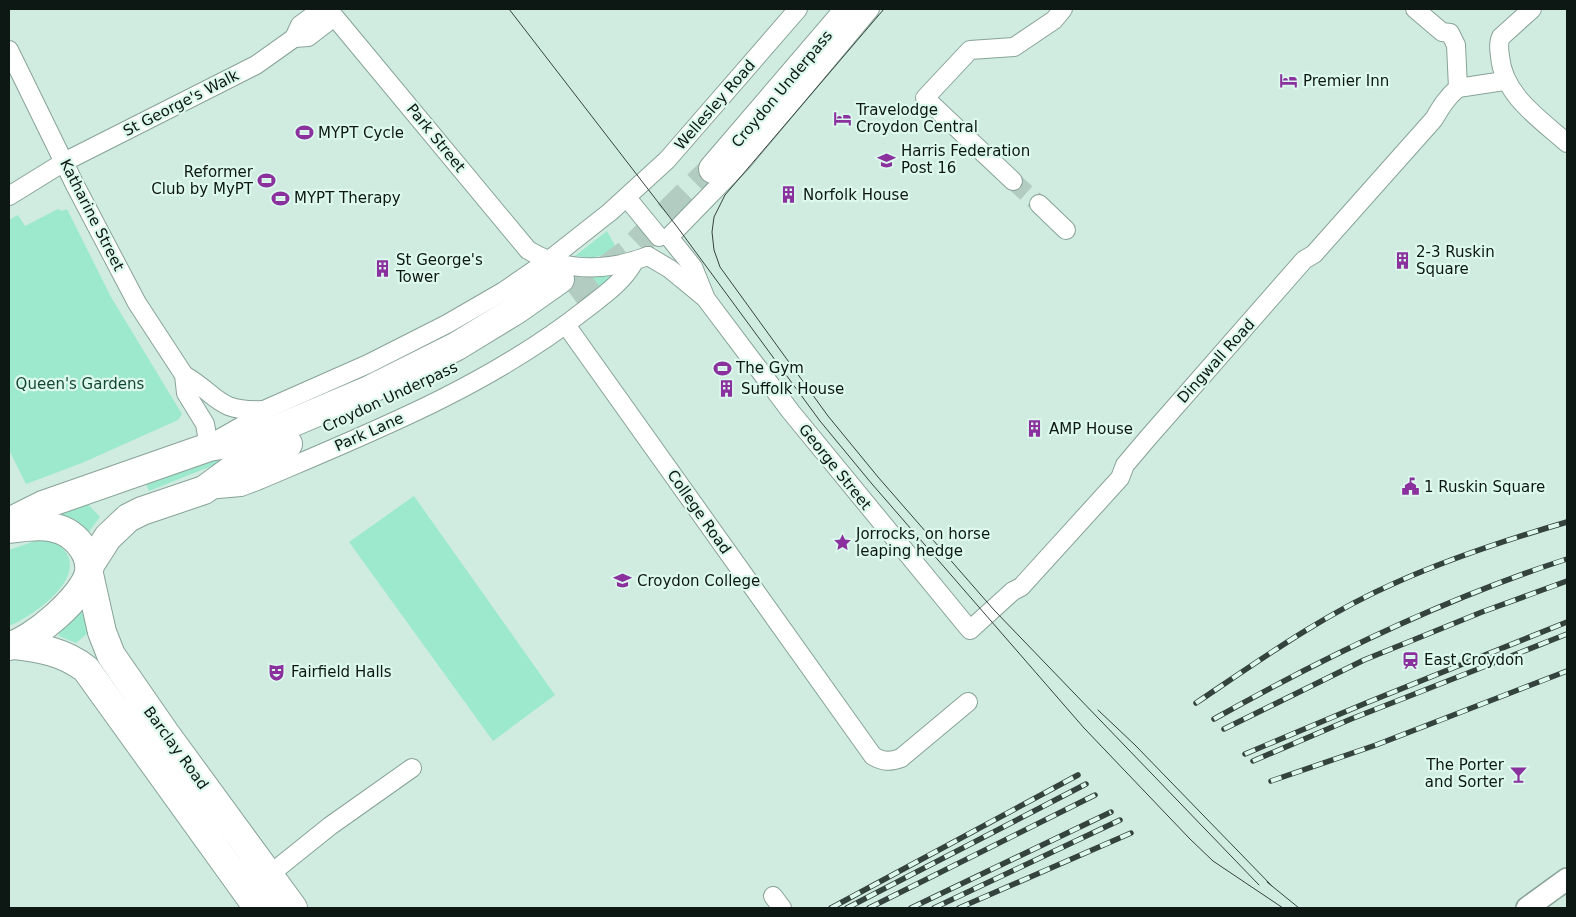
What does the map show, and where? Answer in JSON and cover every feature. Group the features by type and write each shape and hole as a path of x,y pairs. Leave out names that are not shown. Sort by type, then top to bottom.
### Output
{"main road":[{"name":"Croydon Underpass","path":"827,9 707,163 850,9"},
{"name":"Croydon Underpass","path":"209,447 251,440 399,376 487,328 560,278"},
{"name":"Croydon Underpass","path":"204,490 234,468 441,375 500,342 560,278"},
{"path":"9,522 43,505 209,447"},
{"name":"Park Lane","path":"11,645 51,619 78,593 89,569 108,537 128,518 204,490"},
{"name":"Barclay Road","path":"9,529 33,525 57,527 66,531 80,544 89,569 102,632 111,655 165,733 293,908"},
{"name":"Barclay Road","path":"11,645 36,647 65,655 86,669 258,908"}],"street":[{"name":"Wellesley Road","path":"627,198 691,135 798,9"},
{"path":"560,278 569,266 594,268 641,259 741,163 870,9"},
{"path":"1013,181 925,98 970,50 1014,47 1054,20 1064,9"},
{"path":"1415,9 1442,32 1450,33 1456,45 1458,88 1504,80"},
{"path":"1532,9 1502,35 1500,40 1500,62 1504,80 1522,102 1567,143"},
{"name":"St George's Walk","path":"9,196 64,162 256,65 294,38 308,37 328,12"},
{"name":"Park Street","path":"328,12 378,67 523,245 560,278"},
{"name":"Katharine Street","path":"9,50 64,162 137,302 184,375 199,384 213,398 228,407 264,410"},
{"name":"Dingwall Road","path":"970,630 1013,591 1021,587 1061,544 1120,478 1125,465 1147,439 1304,260 1314,254 1358,205 1434,119 1444,102 1458,88"},
{"name":"George Street","path":"627,198 693,267 706,299"},
{"path":"209,447 221,436 247,423 264,410 413,342 483,304 560,278 627,198"},
{"path":"1039,204 1066,230"},
{"name":"George Street","path":"641,259 670,269 706,299 820,450 970,630"},
{"name":"Park Lane","path":"204,490 241,487 398,419 501,367 566,325 620,282 641,259"},
{"name":"College Road","path":"566,325 873,756 892,762 913,750 968,702"},
{"name":"Katharine Street","path":"184,375 186,393 205,424 209,447"},
{"path":"222,860 252,878 261,879 269,875 330,826 412,768"},
{"path":"269,875 264,885 275,908"},
{"path":"1527,908 1567,879"}],"green space":[{"name":"Queen's Gardens","path":"58,209 62,211 67,209 111,297 182,414 178,420 82,463 26,484 9,450 9,220 18,215 25,226"},
{"path":"607,231 618,251 592,258 575,256"},
{"path":"555,270 613,272 615,274 579,302"},
{"path":"254,449 149,491 145,481 215,455"},
{"path":"414,496 555,695 493,741 349,542"},
{"path":"85,501 100,517 88,533 76,520 57,513"},
{"path":"50,539 64,550 70,563 68,575 49,600 22,620 9,626 9,550 38,540"},
{"path":"78,613 84,613 89,632 76,643 59,636 59,630"}],"tunnel":[{"path":"571,295 627,254 713,169"},
{"path":"1013,181 1039,204"}],"tram line":[{"path":"509,9 678,228 820,421 872,484 1084,728 1190,839 1213,861 1283,908"},
{"path":"884,9 725,195 714,217 712,232 714,250 720,267 828,416 878,477 994,610 1259,885"},
{"path":"1098,710 1135,745 1272,886"},
{"path":"1267,882 1299,908"}],"railway":[{"path":"1196,703 1293,638 1369,595 1459,557 1567,522"},
{"path":"1214,719 1299,673 1386,630 1476,592 1567,559"},
{"path":"1224,729 1364,660 1482,612 1567,581"},
{"path":"1245,754 1567,622"},
{"path":"1253,761 1351,719 1567,634"},
{"path":"1271,781 1376,745 1567,671"},
{"path":"831,908 1078,775"},
{"path":"847,908 1086,784"},
{"path":"869,908 1095,795"},
{"path":"911,908 1111,812"},
{"path":"934,908 1120,820"},
{"path":"959,908 1131,833"}],"place":[{"name":"Premier Inn","path":"1289,81"},
{"name":"Travelodge Croydon Central","path":"842,119"},
{"name":"MYPT Cycle","path":"304,133"},
{"name":"Harris Federation Post 16","path":"887,160"},
{"name":"Reformer Club by MyPT","path":"267,181"},
{"name":"Norfolk House","path":"789,195"},
{"name":"MYPT Therapy","path":"280,198"},
{"name":"2-3 Ruskin Square","path":"1402,261"},
{"name":"St George's Tower","path":"382,269"},
{"name":"The Gym","path":"722,368"},
{"name":"Suffolk House","path":"727,389"},
{"name":"AMP House","path":"1035,429"},
{"name":"1 Ruskin Square","path":"1410,487"},
{"name":"Jorrocks, on horse leaping hedge","path":"842,543"},
{"name":"Croydon College","path":"623,581"},
{"name":"East Croydon","path":"1410,660"},
{"name":"Fairfield Halls","path":"277,672"},
{"name":"The Porter and Sorter","path":"1518,774"}]}
